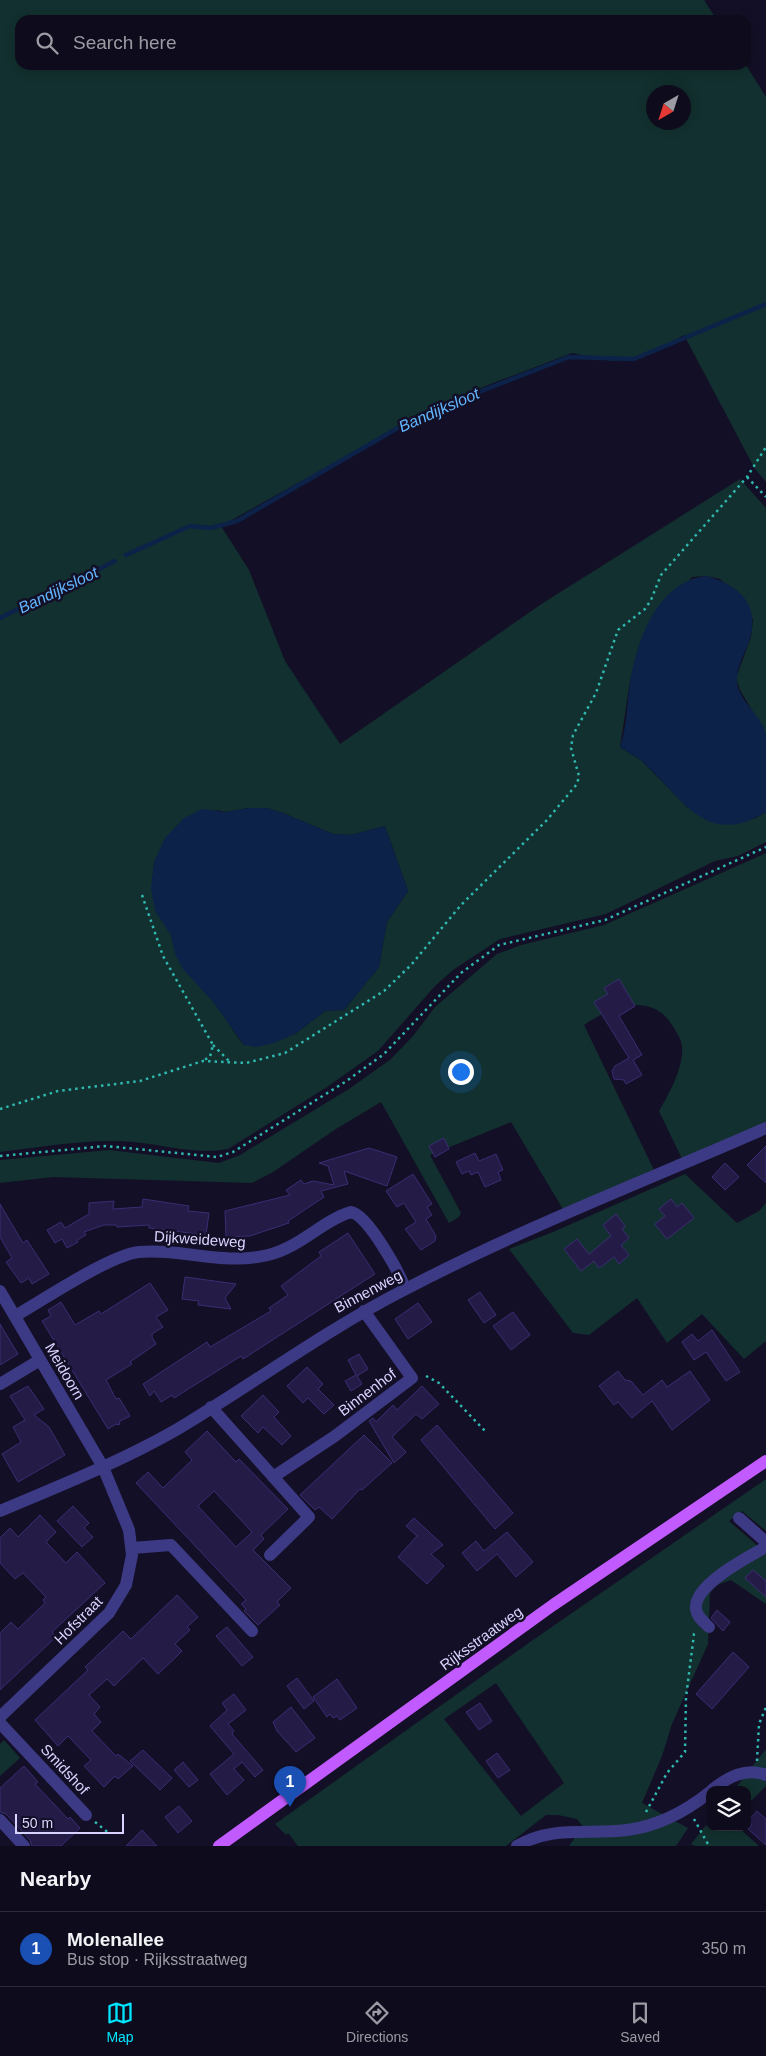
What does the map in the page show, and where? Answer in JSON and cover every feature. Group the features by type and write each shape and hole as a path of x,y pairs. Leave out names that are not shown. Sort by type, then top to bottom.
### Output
{"main road":[{"name":"Rijksstraatweg","path":"219,1846 553,1605 766,1461"}],"street":[{"name":"Binnenweg","path":"0,1512 103,1467 175,1430 364,1312 405,1289 508,1240 766,1128"},
{"name":"Dijkweideweg","path":"15,1316 124,1256 148,1252 238,1260 269,1255 300,1243 351,1212 362,1216 396,1270 405,1289"},
{"name":"Meidoorn","path":"0,1291 103,1467"},
{"name":"Binnenhof","path":"273,1477 335,1436 412,1378 364,1312"},
{"path":"0,1384 40,1360"},
{"path":"211,1407 309,1517 270,1555"},
{"name":"Hofstraat","path":"0,1717 113,1609 126,1585 131,1571 132,1548 123,1513 103,1467"},
{"path":"738,1518 766,1542"},
{"path":"132,1548 171,1545 252,1631"},
{"path":"707,1625 696,1611 696,1602 705,1587 766,1547"},
{"name":"Smidshof","path":"0,1723 86,1815"},
{"path":"718,1786 734,1775 761,1774"},
{"path":"517,1846 550,1832 617,1831 640,1827 665,1820 690,1808 706,1795"},
{"path":"0,1820 24,1846"}],"path":[{"path":"203,1061 246,1063 285,1053 384,991 411,965 461,906 547,820 576,784 579,776 571,748 573,735 596,693 618,630 645,609 651,600 661,575 747,477 766,447"},
{"path":"747,477 766,497"},
{"path":"0,1156 106,1146 217,1157 233,1152 345,1082 384,1054 461,973 499,945 605,920 766,847"},
{"path":"142,895 163,956 213,1045 229,1061"},
{"path":"0,1109 58,1091 140,1081 203,1061 210,1057 213,1045"},
{"path":"412,1378 423,1375 439,1383 486,1432"},
{"path":"640,1827 652,1799 663,1780 675,1762 685,1752 686,1697 694,1634 707,1625"},
{"path":"761,1774 757,1733 766,1707"},
{"path":"690,1808 709,1846"},
{"name":"Smidshof","path":"86,1815 110,1834"}],"green space":[{"path":"0,0 704,0 714,15 15,15 15,70 749,70 766,97 766,482 755,469 684,335 640,359 612,361 572,353 488,385 422,414 221,526 249,570 285,661 340,744 543,603 740,479 766,508 766,734 740,690 736,678 751,637 753,621 748,604 720,579 706,576 692,577 639,646 630,681 620,747 642,761 688,808 754,819 766,812 766,842 738,856 715,861 606,914 500,939 453,970 435,986 378,1051 327,1087 228,1149 204,1151 133,1142 100,1141 0,1152","holes":["249,808 266,808 333,834 351,835 385,826 408,891 387,922 379,967 344,1010 325,1011 295,1034 244,1045 216,1005 182,963 171,935 217,810 225,812"]},
{"path":"766,853 766,1122 682,1159 659,1111 681,1063 681,1040 672,1025 663,1014 653,1008 642,1005 618,1008 594,1018 584,1025 654,1170 564,1211 511,1122 430,1155 461,1213 459,1217 449,1223 381,1102 336,1129 273,1172 252,1183 53,1177 0,1183 0,1160 109,1150 219,1163 240,1155 349,1089 391,1059 413,1036 435,1007 497,954 521,945 604,925"},
{"path":"685,1174 737,1223 759,1211 766,1203 766,1341 744,1359 702,1314 667,1343 637,1298 589,1335 573,1333 509,1249 553,1232"},
{"path":"766,1479 766,1531 742,1511 729,1521 766,1553 766,1604 731,1580 717,1585 710,1593 708,1644 672,1724 662,1756 642,1803 688,1828 676,1846 569,1846 583,1827 577,1819 558,1815 546,1815 506,1846 298,1846 288,1833 286,1835 275,1824 530,1642","holes":["496,1683 564,1783 521,1816 444,1719"]},
{"path":"4,1740 20,1758 0,1776 0,1744"},
{"path":"766,1749 766,1786 751,1801 751,1786 737,1786"},
{"path":"706,1825 706,1831 742,1831 759,1846 695,1846 691,1844"}],"water":[{"path":"706,576 727,584 736,590 749,605 752,615 752,626 749,643 739,668 738,686 740,693 764,728 766,735 766,812 745,822 727,825 711,822 697,814 683,803 643,762 620,747 633,666 644,632 652,616 662,601 674,589 689,581"},
{"path":"249,808 266,808 283,813 333,834 351,835 385,826 408,891 387,922 379,967 344,1010 325,1011 295,1034 274,1043 256,1047 244,1045 213,1002 183,969 175,954 171,935 155,911 151,888 154,862 165,838 184,818 202,809 225,812"}],"building":[{"path":"619,979 635,1006 619,1016 642,1055 633,1060 642,1075 626,1084 624,1080 614,1079 612,1071 615,1066 629,1058 594,1002 608,994 604,988"},
{"path":"444,1138 449,1149 435,1157 429,1146"},
{"path":"766,1146 766,1183 747,1165"},
{"path":"369,1148 397,1157 387,1186 344,1171 348,1184 321,1191 324,1197 288,1221 289,1223 250,1236 226,1237 225,1211 290,1195 286,1190 301,1180 304,1184 313,1181 334,1185 328,1166 319,1163"},
{"path":"475,1153 479,1161 496,1154 503,1170 498,1172 501,1180 485,1187 478,1172 471,1175 469,1171 462,1174 456,1162"},
{"path":"725,1163 739,1177 725,1190 712,1177"},
{"path":"413,1174 432,1204 427,1207 432,1215 426,1219 436,1236 435,1241 421,1250 405,1229 416,1222 404,1203 397,1207 386,1191"},
{"path":"143,1199 189,1206 188,1211 209,1213 206,1235 149,1228 149,1225 117,1227 116,1225 104,1225 84,1232 86,1235 67,1248 62,1239 55,1243 47,1230 61,1222 65,1228 89,1214 89,1203 114,1201 113,1209 142,1207"},
{"path":"671,1199 677,1207 682,1203 694,1218 667,1239 655,1224 665,1216 659,1209"},
{"path":"0,1204 23,1243 27,1240 49,1274 32,1284 29,1278 21,1283 6,1262 12,1258 0,1237"},
{"path":"616,1214 625,1226 622,1229 629,1238 621,1245 629,1255 619,1264 614,1257 599,1268 594,1261 581,1271 564,1249 577,1239 589,1254 611,1236 603,1225"},
{"path":"348,1233 375,1274 243,1359 241,1356 174,1398 172,1395 161,1402 154,1391 150,1396 143,1384 207,1342 210,1347 271,1311 269,1308 288,1295 281,1286 321,1256 319,1252"},
{"path":"185,1277 236,1284 225,1298 231,1309 198,1305 199,1301 182,1299"},
{"path":"150,1283 168,1310 156,1317 163,1327 152,1334 156,1344 130,1362 132,1364 106,1380 116,1399 119,1398 130,1416 120,1421 119,1425 116,1424 108,1429 42,1321 51,1316 48,1310 61,1302 75,1325 99,1311 101,1314"},
{"path":"480,1292 496,1315 484,1323 468,1300"},
{"path":"418,1303 432,1322 408,1339 395,1319"},
{"path":"513,1312 530,1335 511,1350 493,1326"},
{"path":"0,1324 18,1354 0,1365"},
{"path":"712,1330 740,1372 726,1381 706,1352 694,1360 682,1342 692,1334 698,1341"},
{"path":"359,1354 368,1369 357,1376 362,1384 351,1391 345,1381 356,1375 348,1360"},
{"path":"307,1367 323,1384 318,1389 334,1405 324,1414 308,1398 303,1403 287,1386"},
{"path":"618,1371 625,1380 631,1381 643,1395 662,1380 667,1387 690,1371 710,1400 672,1430 652,1401 632,1418 618,1402 614,1405 599,1386"},
{"path":"28,1386 44,1409 34,1415 49,1427 65,1455 18,1482 2,1454 21,1442 13,1427 25,1420 10,1396"},
{"path":"422,1386 439,1404 422,1419 416,1414 392,1437 406,1452 394,1463 369,1421 373,1418 376,1422 393,1405 397,1410"},
{"path":"263,1395 279,1412 274,1417 291,1436 282,1445 263,1427 258,1433 241,1416"},
{"path":"437,1425 513,1513 495,1529 421,1440"},
{"path":"207,1431 236,1462 239,1459 288,1509 261,1535 264,1539 253,1550 291,1588 277,1602 280,1605 258,1625 244,1611 246,1609 241,1604 246,1600 136,1483 148,1472 163,1488 192,1460 185,1452","holes":["214,1491 252,1532 236,1547 198,1506"]},
{"path":"364,1435 392,1463 362,1490 360,1489 332,1519 319,1507 315,1510 300,1495"},
{"path":"73,1506 89,1523 84,1528 93,1537 82,1547 57,1521"},
{"path":"40,1515 56,1532 46,1542 66,1563 77,1552 105,1583 52,1632 56,1637 0,1690 0,1633 11,1622 18,1629 45,1603 43,1600 46,1597 23,1573 15,1579 0,1563 0,1538 10,1528 18,1537"},
{"path":"414,1518 443,1545 431,1554 444,1566 427,1584 398,1557 417,1536 406,1526"},
{"path":"507,1532 533,1562 516,1577 497,1554 477,1571 462,1553 476,1541 484,1551"},
{"path":"753,1570 766,1581 766,1597 745,1578"},
{"path":"177,1595 198,1617 187,1627 190,1630 175,1644 182,1651 158,1674 143,1658 114,1686 107,1679 89,1695 100,1707 94,1714 101,1722 92,1731 116,1756 118,1754 133,1766 118,1779 115,1776 104,1787 84,1766 91,1760 68,1736 58,1746 35,1720 88,1670 85,1667 123,1631 131,1639"},
{"path":"717,1610 730,1622 723,1631 711,1618"},
{"path":"227,1627 253,1657 242,1666 216,1636"},
{"path":"733,1652 749,1667 712,1709 696,1694"},
{"path":"297,1678 314,1701 304,1709 287,1686"},
{"path":"337,1679 357,1708 340,1720 337,1716 333,1718 330,1714 327,1717 313,1697"},
{"path":"234,1694 246,1710 228,1724 234,1731 232,1734 263,1770 255,1777 242,1762 234,1769 244,1780 227,1795 210,1774 234,1754 210,1726 227,1710 222,1703"},
{"path":"480,1703 492,1721 479,1730 466,1712"},
{"path":"291,1707 315,1738 296,1752 277,1731 273,1722"},
{"path":"143,1750 172,1778 160,1790 130,1761"},
{"path":"497,1753 510,1770 498,1778 486,1761"},
{"path":"183,1762 198,1780 189,1787 174,1770"},
{"path":"24,1766 38,1782 35,1784 68,1819 70,1817 80,1828 61,1846 32,1846 30,1840 6,1814 0,1812 0,1788"},
{"path":"179,1806 192,1821 178,1833 165,1817"},
{"path":"757,1811 766,1819 766,1845 750,1831 751,1818"},
{"path":"142,1830 157,1846 126,1846"}],"waterway":[{"name":"Bandijksloot","path":"126,555 190,526 211,528 237,521 422,414 569,357 634,359 766,304"},
{"name":"Bandijksloot","path":"0,618 115,561"}],"place":[{"name":"Molenallee","path":"290,1807"}]}
